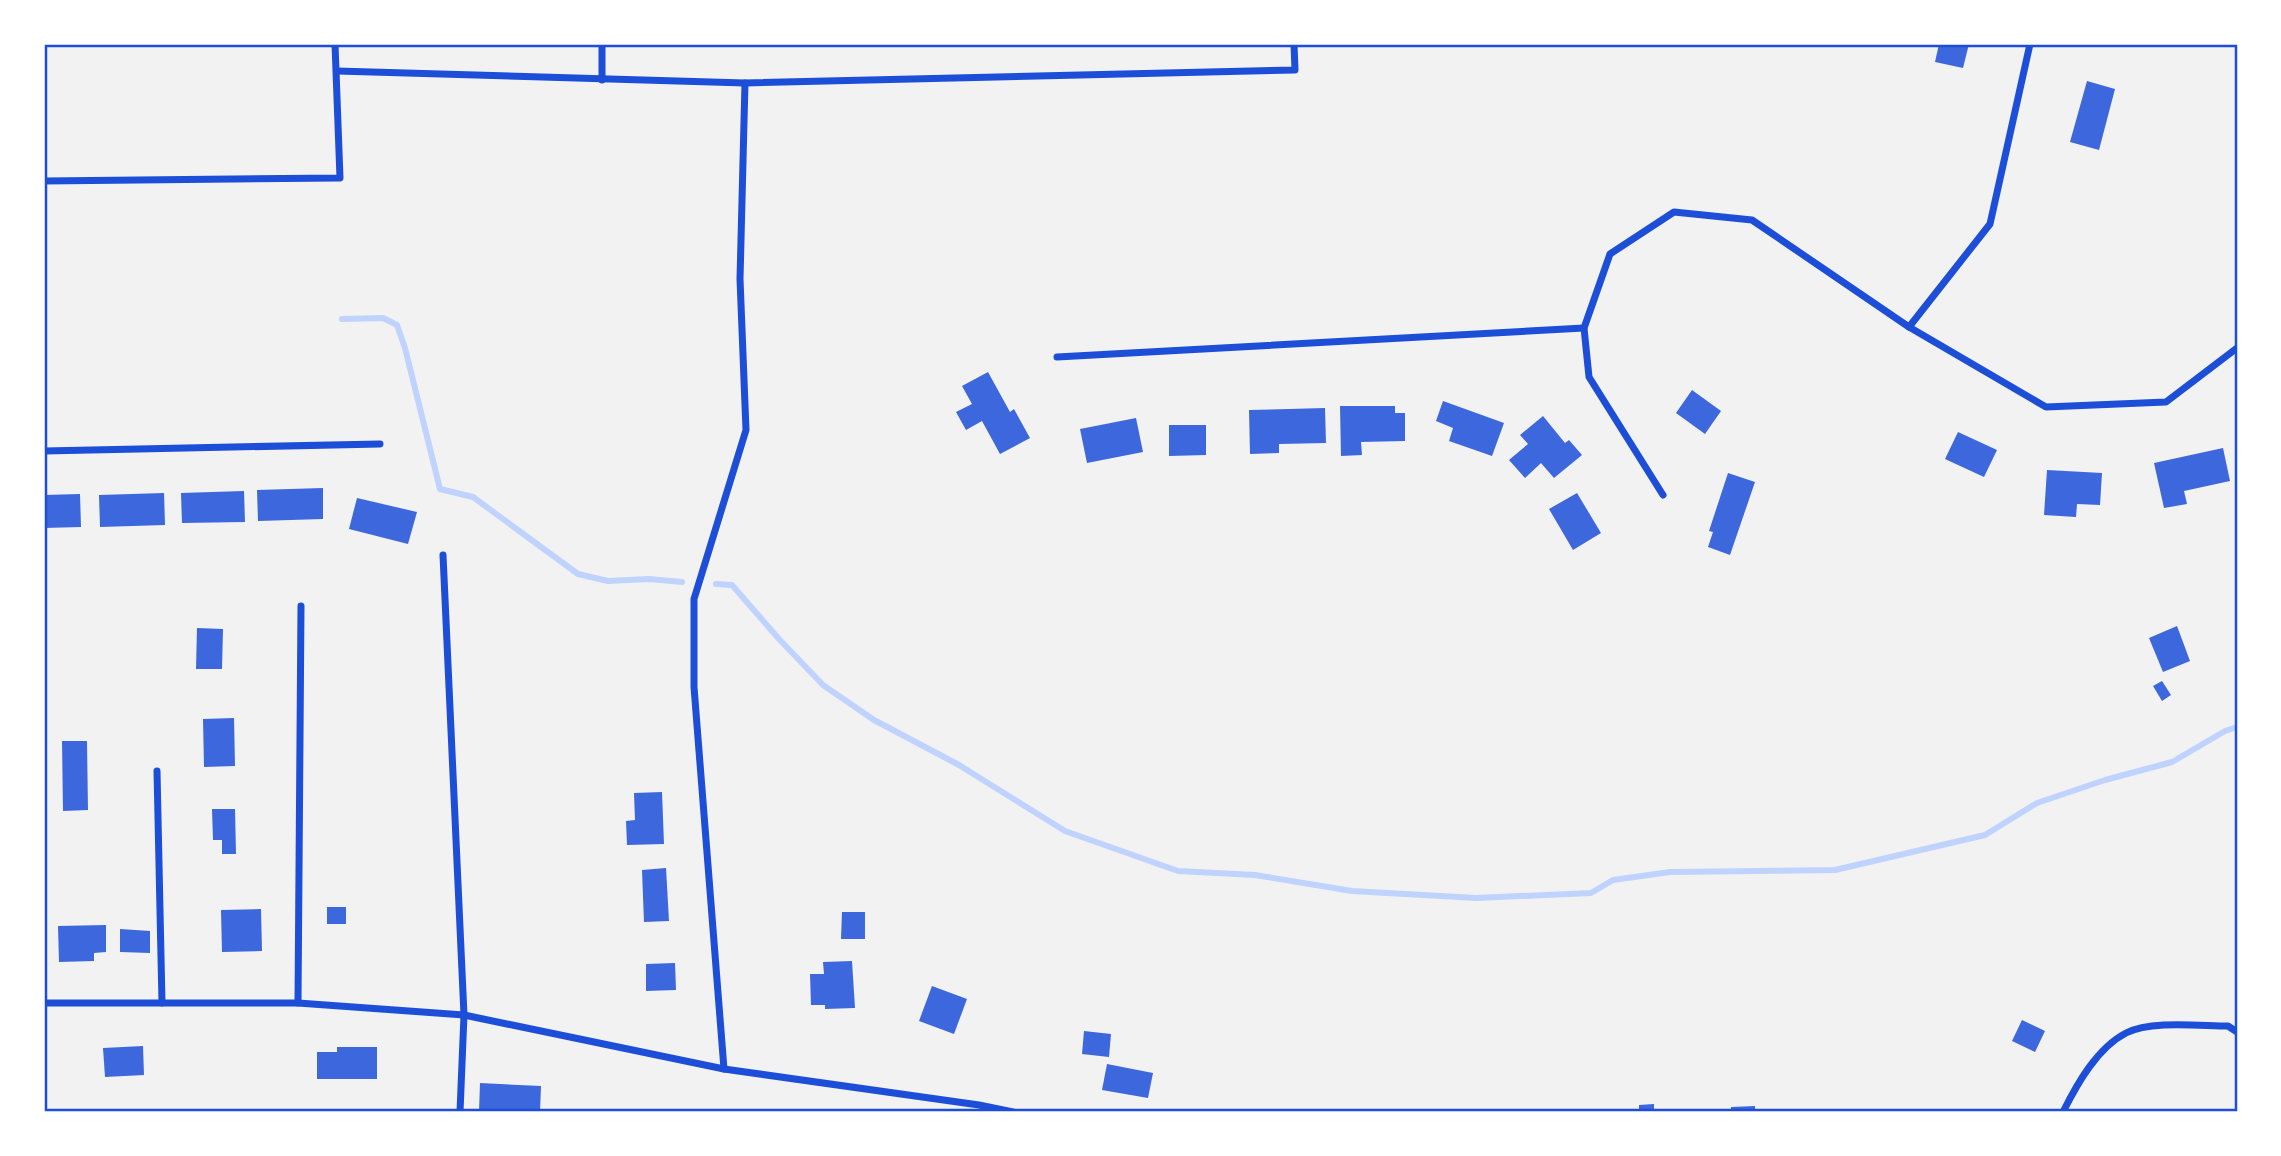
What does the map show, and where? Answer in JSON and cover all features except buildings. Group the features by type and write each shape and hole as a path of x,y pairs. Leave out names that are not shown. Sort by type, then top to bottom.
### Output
{"street":[{"path":"44,181 340,178 335,44"},
{"path":"601,44 602,80"},
{"path":"337,71 745,83 1294,70 1294,44"},
{"path":"1909,327 1990,224 2030,44"},
{"path":"724,1069 694,687 694,599 746,430 740,279 745,83"},
{"path":"1663,495 1589,377 1584,328 1610,254 1674,212 1752,220 1909,327 2046,407 2166,402 2237,348"},
{"path":"1057,357 1584,328"},
{"path":"44,451 380,444"},
{"path":"443,555 464,1015 460,1112"},
{"path":"298,1003 301,606"},
{"path":"157,771 162,1003"},
{"path":"44,1003 298,1003 464,1015 724,1069 1013,1112"},
{"path":"2063,1112 2081,1078 2102,1052 2127,1032 2161,1025 2228,1026 2237,1032"}],"waterway":[{"path":"342,319 383,318 397,325 440,489 473,497 578,574 608,581 649,579 682,582"},
{"path":"716,584 732,585 823,685 874,720 959,765 1065,831 1178,871 1255,875 1352,891 1476,898 1591,893 1613,880 1670,872 1835,870 1985,835 2037,803 2105,780 2172,762 2225,731 2237,727"}]}
